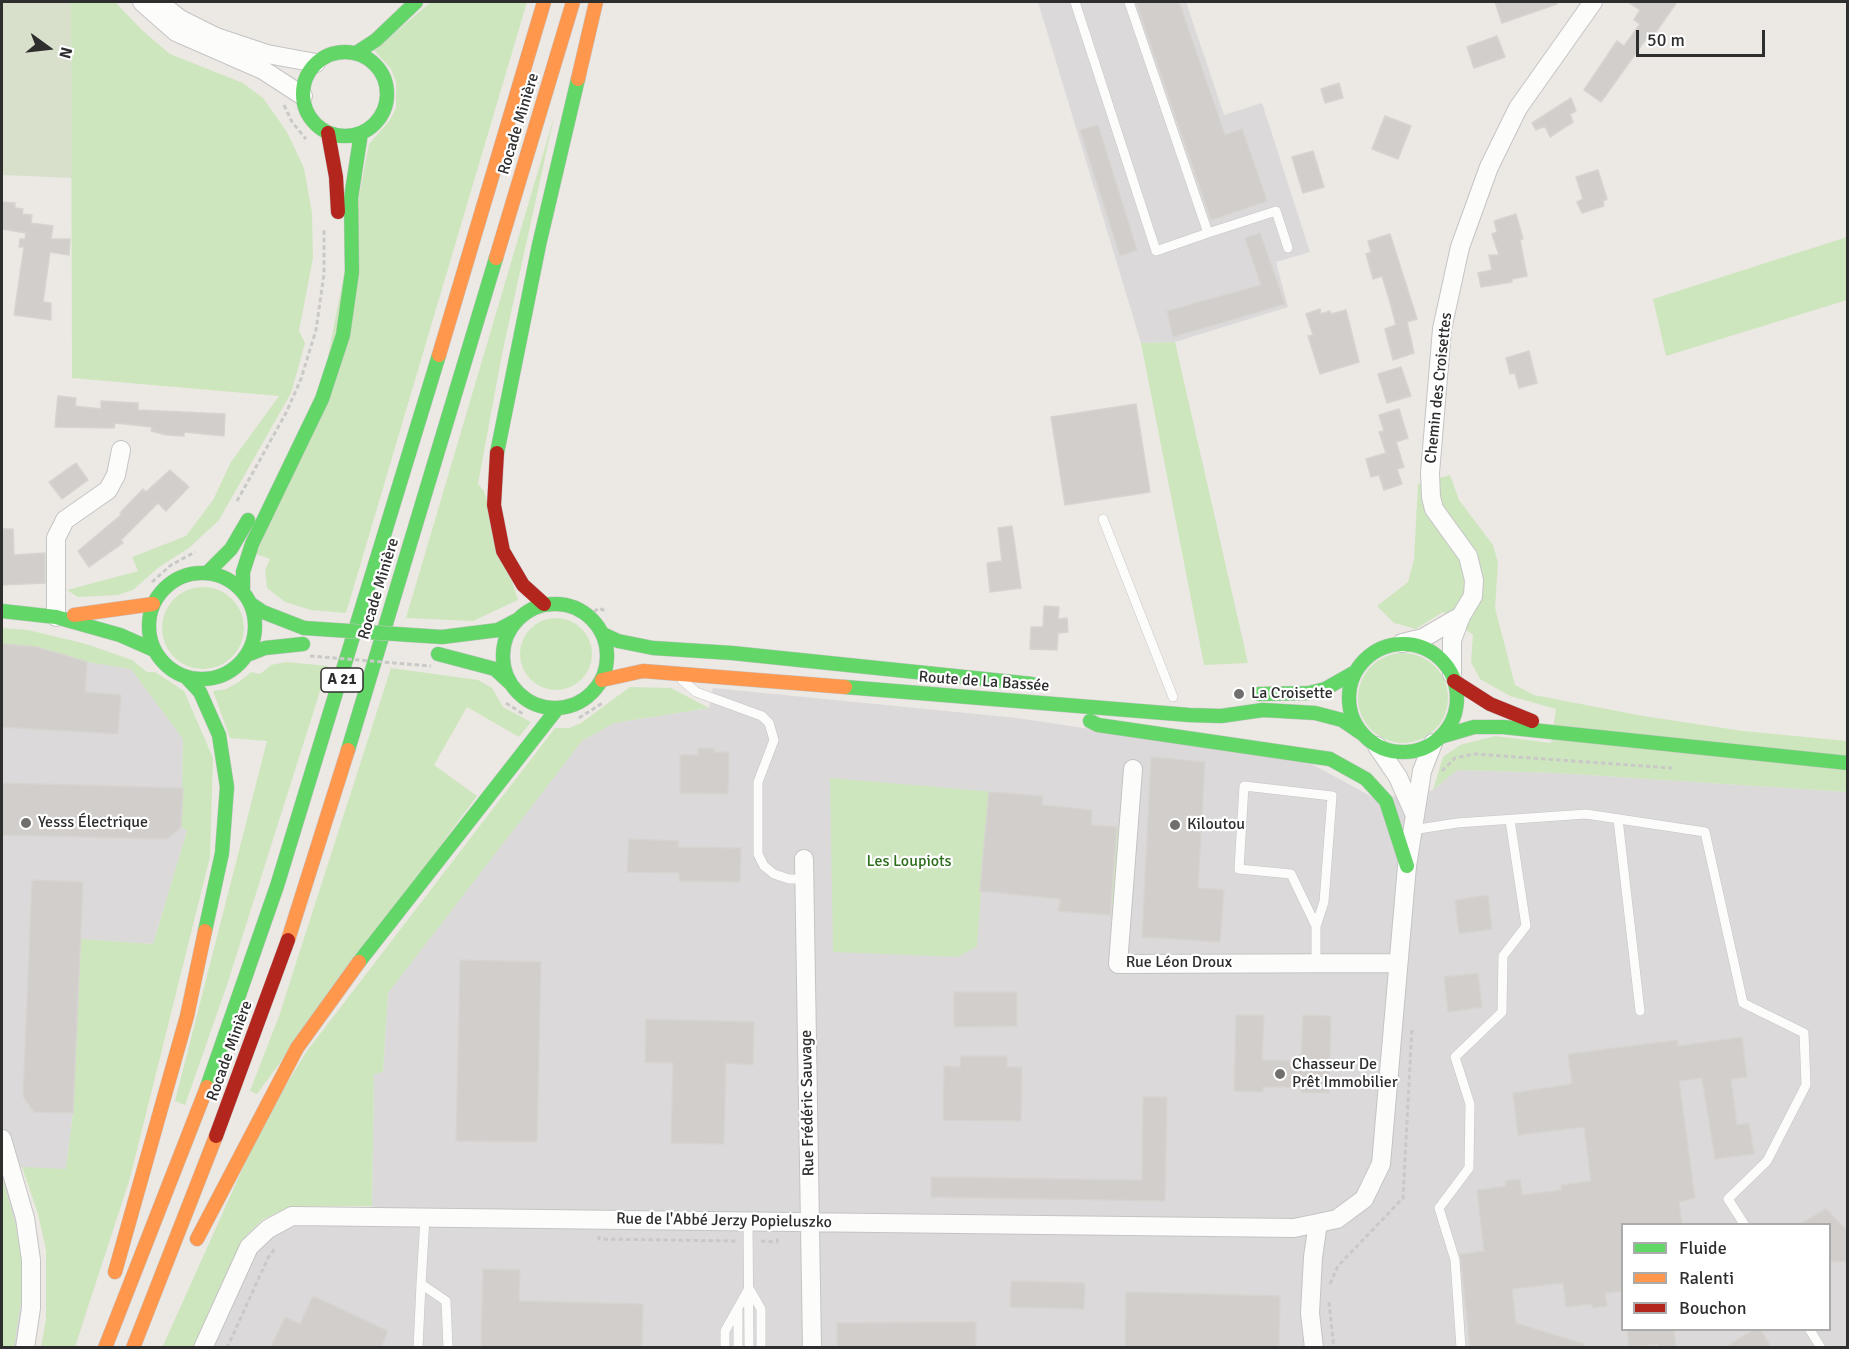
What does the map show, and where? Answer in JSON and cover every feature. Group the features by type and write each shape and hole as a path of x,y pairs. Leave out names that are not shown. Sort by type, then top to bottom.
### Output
{"main road":[{"path":"356,53 376,40 416,2"},
{"name":"Rocade Minière","path":"105,1347 213,1073 277,886 343,678 544,2"},
{"name":"Rocade Minière","path":"133,1347 254,1037 313,868 573,2"},
{"path":"544,604 523,585 499,538 494,505 498,440 538,245 596,2"},
{"path":"338,52 356,53 378,68 387,91 384,110 378,120 361,133 344,136 328,133 310,118 303,96 304,82 316,63 338,52"},
{"path":"207,573 231,549 251,514 309,398 327,343 338,279 339,240 336,177 328,133"},
{"path":"243,592 243,572 252,544 322,399 343,335 352,272 351,198 361,133"},
{"path":"111,1286 139,1194 187,1016 222,853 227,787 219,735 200,692 186,677 163,663 153,650 148,619 153,604 162,590 175,579 190,573 221,575 243,592 251,604 255,621 254,639 247,655 237,667 223,675 208,679 186,677"},
{"path":"56,617 125,610 153,604"},
{"path":"251,604 263,612 304,628 442,637 498,630 517,620"},
{"path":"432,658 495,669 529,702 557,708 578,703 596,689 602,680 607,657 603,634 593,619 579,609 562,604 544,604 523,614 517,620 504,644 503,663 509,682"},
{"path":"2,611 56,617 120,635 153,650"},
{"name":"Route de La Bassée","path":"603,634 618,641 654,648 732,653 1050,686"},
{"path":"1239,694 1309,693 1325,689 1354,672 1374,651 1402,643 1432,652 1453,678 1490,704 1564,733"},
{"path":"337,646 393,651"},
{"path":"247,655 265,648 309,648"},
{"name":"Route de La Bassée","path":"602,680 643,671 1189,715 1221,716 1263,710 1315,713 1342,720 1361,733"},
{"path":"1354,672 1349,688 1348,704 1352,719 1361,733 1377,746 1406,752 1474,727 1564,733 1848,763"},
{"path":"1437,740 1454,717 1457,699 1453,678"},
{"path":"1156,696 1191,698"},
{"path":"1059,705 1098,725 1330,759 1366,779 1386,801 1407,866"},
{"path":"191,1250 297,1048 333,995 557,708"},
{"path":"140,1330 153,1324 175,1282"},
{"path":"94,1347 102,1317"}],"street":[{"path":"142,2 176,32 263,70 303,96"},
{"path":"158,2 180,19 216,36 267,54 316,63"},
{"name":"Chemin des Croisettes","path":"1453,678 1452,640 1461,616 1473,596 1468,556 1434,509 1431,497 1430,473 1443,329 1461,247 1489,167 1518,108 1593,2"},
{"path":"56,617 56,538 65,520 108,490 116,475 121,450"},
{"path":"1402,643 1423,638 1461,616"},
{"path":"1314,1347 1310,1313 1313,1257 1318,1223 1337,1219 1364,1199 1381,1164 1407,866 1413,821 1426,758 1437,740"},
{"path":"1377,746 1398,777 1413,821"},
{"name":"Rue Léon Droux","path":"1133,769 1118,964 1398,963"},
{"name":"Rue Frédéric Sauvage","path":"804,859 812,1347"},
{"path":"2,1139 26,1218 31,1260 31,1308 25,1347"},
{"name":"Rue de l'Abbé Jerzy Popieluszko","path":"203,1347 249,1247 268,1229 292,1216 1294,1228 1318,1223"}],"lane":[{"path":"1075,2 1156,251 1276,210 1288,248"},
{"path":"1129,2 1208,233"},
{"path":"1103,519 1173,697"},
{"path":"677,674 685,685 696,692 762,716 769,723 774,740 758,783 758,854 764,866 774,874 789,879 804,879"},
{"path":"1316,926 1291,874 1239,869 1244,786 1332,796 1324,902 1316,926 1316,963"},
{"path":"1413,821 1510,820 1586,814 1705,831 1743,1003 1804,1033 1806,1085 1767,1161 1728,1199 1743,1223"},
{"path":"1618,819 1641,1011"},
{"path":"1461,1347 1455,1260 1438,1208 1469,1168 1470,1104 1455,1057 1502,1012 1503,956 1526,926 1510,820"},
{"path":"418,1347 425,1218"},
{"path":"748,1221 749,1347"},
{"path":"421,1284 446,1302 448,1347"},
{"path":"725,1347 725,1331 749,1288"},
{"path":"749,1288 761,1309 761,1347"},
{"path":"738,1310 738,1347"},
{"path":"1811,1331 1821,1347"}],"path":[{"path":"282,101 291,122 311,146"},
{"path":"232,510 286,414 301,379 316,330 324,274 324,224"},
{"path":"150,584 171,565 200,548"},
{"path":"309,648 432,658"},
{"path":"573,721 608,698"},
{"path":"1439,774 1455,758 1474,754 1518,758"},
{"path":"227,1347 268,1258 281,1241"},
{"path":"1329,1301 1334,1347"}],"shaded area":[{"path":"1038,2 1186,2 1224,115 1262,103 1310,252 1276,262 1288,307 1175,342 1141,343"},
{"path":"2,644 37,647 87,662 131,669 183,738 181,827 187,831 153,944 81,939 73,1113 66,1170 11,1167 25,1218 25,1348 2,1347"},
{"path":"713,688 1017,718 1308,762 1376,799 1433,790 1457,770 1558,773 1847,792 1847,1347 203,1348 249,1247 292,1216 379,1217 372,1206 374,1073 383,1072 388,993 582,741 614,723 709,708"}],"green space":[{"path":"2,2 71,2 72,178 2,175"},
{"path":"71,2 115,2 143,31 170,54 243,83 263,98 287,132 304,168 312,213 313,258 299,331 305,343 291,393 219,520 189,548 159,567 133,590 118,595 78,597 67,590 138,571 132,557 186,536 213,500 231,462 279,396 72,378"},
{"path":"431,2 527,2 346,613 311,610 285,602 267,588 265,570 270,559 256,554 315,424 369,144 390,120 396,108 396,82 391,69 374,50"},
{"path":"554,117 502,354 478,484 484,491 518,600 473,621 406,618"},
{"path":"1847,237 1847,300 1666,356 1653,299"},
{"path":"1175,342 1248,663 1204,665 1141,343"},
{"path":"1450,475 1459,500 1493,545 1498,563 1495,608 1515,685 1534,695 1643,716 1743,731 1847,741 1847,792 1558,773 1457,770 1433,790 1443,757 1460,745 1495,736 1551,743 1556,709 1510,696 1480,679 1471,662 1473,635 1443,612 1416,629 1394,623 1377,606 1408,582 1414,559 1418,484"},
{"path":"203,587 219,590 232,599 241,612 244,628 241,644 232,657 219,666 203,669 187,666 174,657 165,644 162,628 165,612 174,599 187,590"},
{"path":"556,618 576,624 586,634 592,654 586,674 576,684 556,690 536,684 526,674 520,654 526,634 536,624"},
{"path":"2,628 28,630 86,644 132,660 147,672 155,672 184,691 213,758 210,857 130,1178 75,1347 41,1347 46,1319 46,1250 38,1214 22,1167 66,1169 73,1113 81,939 153,944 187,831 181,827 183,739 131,669 87,662 37,647 2,644"},
{"path":"1403,653 1420,656 1435,666 1445,681 1448,698 1445,715 1435,730 1420,740 1403,743 1386,740 1371,730 1361,715 1358,698 1361,681 1371,666 1386,656"},
{"path":"286,662 328,666 227,985 185,1105 175,1101 267,741 230,738 213,691 226,689 251,672 260,674 271,665"},
{"path":"391,668 478,680 492,688 503,707 531,722 519,737 467,707 434,765 477,796 257,1094 250,1091 279,1016"},
{"path":"630,687 671,688 709,708 614,723 582,741 388,993 383,1072 374,1074 372,1206 300,1206 281,1211 262,1220 246,1236 194,1347 162,1348 264,1121 307,1051 555,728 569,728 581,723"},
{"name":"Les Loupiots","path":"830,778 1043,796 1042,805 1092,810 1091,825 1121,828 1115,904 981,891 977,946 958,957 833,952"},
{"path":"2,1176 20,1240 24,1281 14,1347 2,1347"}],"building":[{"path":"1136,2 1179,2 1225,135 1242,129 1267,201 1211,220"},
{"path":"1495,2 1557,2 1557,4 1502,23"},
{"path":"1628,2 1677,2 1649,42 1646,39 1601,102 1584,90 1617,41 1624,46 1640,24 1634,20 1640,10"},
{"path":"1497,36 1505,57 1474,68 1467,47"},
{"path":"1339,83 1343,98 1325,103 1321,89"},
{"path":"1571,98 1576,111 1570,114 1573,122 1550,137 1545,126 1536,130 1532,123"},
{"path":"1385,116 1411,126 1398,159 1372,149"},
{"path":"1098,125 1137,250 1120,256 1080,130"},
{"path":"1313,151 1324,187 1303,193 1292,157"},
{"path":"1598,170 1607,199 1603,201 1604,206 1582,213 1577,202 1583,199 1576,177"},
{"path":"2,202 15,203 15,208 23,209 22,214 32,215 31,223 53,226 51,239 70,239 69,255 50,252 43,302 51,303 51,320 14,315 24,247 19,247 20,239 25,239 26,233 2,229"},
{"path":"1516,214 1523,239 1520,240 1527,276 1512,279 1512,282 1481,287 1478,273 1492,270 1489,255 1499,255 1492,234 1497,232 1494,221"},
{"path":"1260,233 1285,304 1173,337 1167,311 1261,285 1245,238"},
{"path":"1390,234 1417,319 1407,322 1414,353 1393,360 1385,329 1396,325 1382,276 1373,279 1366,254 1371,252 1368,241"},
{"path":"1320,309 1321,314 1346,310 1359,362 1320,374 1308,336 1313,335 1306,314"},
{"path":"1529,351 1537,383 1519,388 1515,373 1510,374 1506,358"},
{"path":"1401,367 1411,396 1387,403 1378,374"},
{"path":"58,396 76,398 75,406 101,409 101,401 138,403 138,410 225,414 224,436 184,432 184,436 167,435 151,431 152,427 115,423 114,428 55,427"},
{"path":"1136,404 1150,492 1065,505 1051,417"},
{"path":"1399,409 1408,438 1396,442 1404,467 1397,469 1402,484 1384,490 1379,475 1371,477 1366,459 1386,453 1379,432 1384,431 1379,415"},
{"path":"76,463 88,480 62,499 49,482"},
{"path":"170,470 189,487 166,511 158,503 121,540 123,543 89,567 78,551 122,514 120,513 143,489 146,492"},
{"path":"1012,526 1021,588 990,592 987,563 1002,561 998,528"},
{"path":"2,529 13,529 14,555 45,553 45,583 2,585"},
{"path":"1044,606 1059,607 1058,619 1067,618 1068,632 1058,633 1057,650 1030,649 1031,627 1043,627"},
{"path":"2,644 37,647 87,662 85,692 121,695 118,734 2,727"},
{"path":"698,748 714,748 714,752 729,752 728,794 680,793 680,755 698,755"},
{"name":"Kiloutou","path":"1151,757 1205,762 1198,888 1224,890 1220,942 1142,937"},
{"path":"2,783 183,788 181,827 167,839 2,835"},
{"path":"989,792 1043,796 1042,805 1092,810 1091,825 1117,827 1110,915 1058,911 1061,899 980,891"},
{"path":"629,839 679,841 678,847 741,848 740,882 679,881 679,873 627,872"},
{"path":"32,880 83,882 73,1113 34,1112 23,1096"},
{"path":"1488,895 1492,929 1459,934 1455,900"},
{"path":"460,960 541,962 537,1142 456,1141"},
{"path":"1478,973 1482,1007 1448,1012 1444,977"},
{"path":"954,992 1017,992 1017,1026 954,1027"},
{"path":"1236,1015 1264,1015 1262,1060 1301,1061 1303,1015 1331,1016 1329,1093 1301,1092 1301,1088 1286,1087 1263,1087 1263,1092 1234,1091"},
{"path":"646,1019 754,1022 753,1065 726,1063 724,1144 671,1143 673,1063 645,1062"},
{"path":"1742,1037 1747,1077 1731,1079 1737,1125 1749,1123 1754,1154 1715,1159 1702,1078 1679,1081 1695,1198 1679,1202 1682,1223 1621,1223 1621,1291 1605,1293 1607,1306 1593,1308 1592,1304 1566,1307 1563,1283 1512,1289 1516,1323 1584,1344 1584,1347 1470,1347 1460,1254 1484,1251 1477,1190 1506,1186 1505,1181 1520,1179 1522,1195 1561,1190 1561,1185 1591,1181 1584,1127 1518,1135 1513,1093 1572,1084 1568,1054 1677,1040 1678,1046"},
{"path":"961,1056 1007,1056 1007,1067 1022,1067 1021,1121 943,1120 944,1066 960,1067"},
{"path":"1143,1097 1167,1097 1165,1201 931,1197 931,1177 1142,1180"},
{"path":"1826,1209 1848,1231 1848,1261 1831,1262 1831,1223 1802,1223"},
{"path":"483,1269 520,1270 519,1301 643,1304 642,1347 481,1347"},
{"path":"1011,1281 1085,1283 1084,1309 1010,1307"},
{"path":"1126,1292 1280,1296 1279,1347 1125,1347"},
{"path":"313,1296 388,1331 381,1347 271,1347 285,1317 300,1324"},
{"path":"976,1322 976,1347 837,1347 837,1323"},
{"path":"1627,1331 1674,1331 1676,1347 1658,1347 1658,1344 1629,1347"},
{"path":"1752,1331 1761,1331 1771,1347 1726,1347"}],"traffic: fast":[{"path":"356,53 376,40 416,2"},
{"path":"345,52 361,55 375,64 384,78 387,94 384,110 375,124 361,133 345,136 329,133 315,124 306,110 303,94 306,78 315,64 329,55 345,52"},
{"path":"497,453 539,245 578,79"},
{"path":"243,592 243,572 252,544 322,399 343,335 352,272 351,198 361,133"},
{"path":"348,750 496,258"},
{"path":"207,1087 277,886 439,355"},
{"path":"207,573 231,549 248,520"},
{"path":"202,573 222,577 240,588 251,606 255,626 251,646 240,664 222,675 202,679 182,675 164,664 153,646 149,626 153,606 164,588 182,577 202,573"},
{"path":"251,604 263,612 304,628"},
{"path":"555,604 575,608 592,619 603,636 607,656 603,676 592,693 575,704 555,708 535,704 518,693 507,676 503,656 507,636 518,619 535,608 555,604"},
{"path":"2,611 56,617 120,635 154,650"},
{"path":"442,637 498,630 517,620"},
{"path":"304,628 442,637"},
{"path":"603,634 618,641 653,648 732,653 1032,684"},
{"path":"247,655 265,648 303,644"},
{"path":"1403,644 1424,648 1441,660 1453,677 1457,698 1453,719 1441,736 1424,748 1403,752 1382,748 1365,736 1353,719 1349,698 1353,677 1365,660 1382,648 1403,644"},
{"path":"438,654 495,669 509,682"},
{"path":"1259,694 1309,693 1325,689 1355,672"},
{"path":"186,677 200,692 219,735 227,787 222,853 205,931"},
{"path":"845,687 1189,715 1221,716 1263,710 1315,713 1342,720 1361,733"},
{"path":"359,962 557,709"},
{"path":"1090,721 1098,725 1330,759 1366,779 1386,801 1407,866"},
{"path":"1440,737 1474,727 1503,727 1848,763"}],"traffic: slow":[{"path":"439,355 544,2"},
{"path":"496,258 573,2"},
{"path":"578,79 596,2"},
{"path":"74,615 153,604"},
{"path":"602,680 643,671 845,687"},
{"path":"288,940 348,750"},
{"path":"115,1272 187,1016 205,931"},
{"path":"197,1239 297,1048 359,962"},
{"path":"105,1348 207,1087"},
{"path":"133,1348 216,1136"}],"traffic: jam":[{"path":"328,133 336,177 338,212"},
{"path":"497,453 494,505 503,551 523,585 544,604"},
{"path":"1454,681 1490,704 1532,721"},
{"path":"216,1136 288,940"}],"place":[{"name":"La Croisette","path":"1239,694"},
{"name":"Yesss Électrique","path":"26,823"},
{"name":"Kiloutou","path":"1175,825"},
{"name":"Chasseur De Prêt Immobilier","path":"1280,1074"}]}
